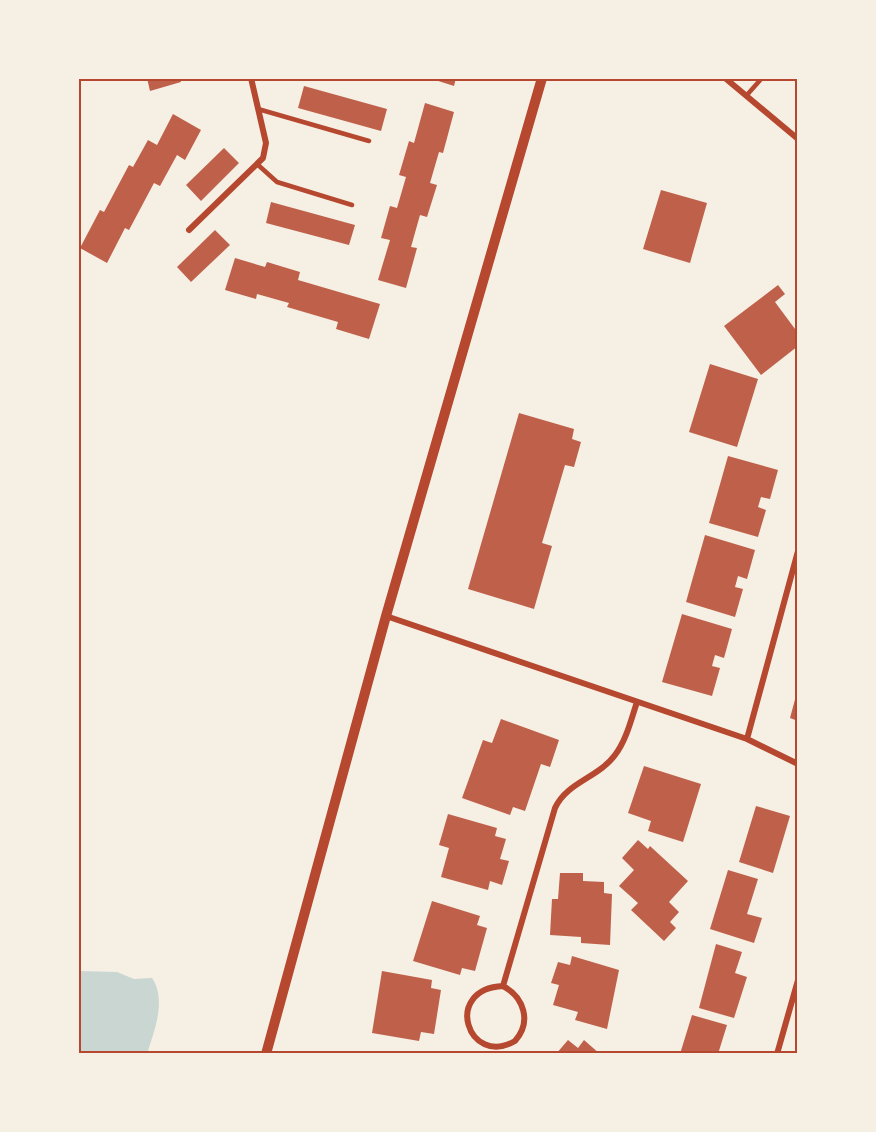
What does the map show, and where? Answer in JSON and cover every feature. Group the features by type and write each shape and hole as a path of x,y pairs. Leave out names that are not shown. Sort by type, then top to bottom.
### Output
{"street":[{"path":"189,230 257,164 266,151 251,78"},
{"path":"266,1054 386,616 543,78"},
{"path":"725,78 798,139"},
{"path":"747,739 751,717 798,551"},
{"path":"386,616 747,739 798,764"},
{"path":"503,986 560,796 615,755 637,702"},
{"path":"777,1054 798,980"},
{"path":"491,986 503,986 520,1001 524,1022 520,1036 515,1041 508,1045 494,1047 475,1038 468,1027 466,1013 470,1002 481,991 491,986"}],"lane":[{"path":"746,96 762,78"},
{"path":"258,109 369,141"},
{"path":"257,164 277,182 352,205"}],"shaded area":[{"path":"78,971 117,972 134,979 152,978 159,996 159,1006 156,1026 147,1054 78,1054"}],"building":[{"path":"147,78 180,78 181,82 150,91"},
{"path":"429,78 456,78 454,86"},
{"path":"304,86 387,109 381,131 298,108"},
{"path":"425,103 454,112 443,153 439,152 430,183 437,185 427,217 420,215 411,247 417,248 406,288 378,280 390,240 381,238 390,206 397,208 406,177 399,175 409,141 414,143"},
{"path":"173,114 201,130 185,160 177,155 160,186 154,183 129,230 125,228 107,263 80,248 100,210 104,212 129,165 133,167 148,140 157,145"},
{"path":"224,148 239,163 201,201 186,185"},
{"path":"661,190 707,203 690,263 643,249"},
{"path":"271,202 355,225 349,245 266,223"},
{"path":"215,230 230,245 191,282 177,267"},
{"path":"235,258 265,267 267,262 300,272 298,280 380,304 369,339 336,329 338,322 287,307 289,303 257,294 256,299 225,290"},
{"path":"778,285 785,294 775,302 798,333 798,346 761,375 724,326"},
{"path":"710,364 758,379 737,447 689,432"},
{"path":"519,413 574,429 572,439 581,442 574,467 565,465 542,543 552,546 534,609 468,589"},
{"path":"728,456 778,470 770,499 761,497 758,507 766,510 758,537 709,523"},
{"path":"705,535 755,550 747,579 738,576 735,587 743,589 735,617 686,602"},
{"path":"682,614 732,629 724,658 715,655 712,666 720,668 712,696 662,682"},
{"path":"798,692 798,721 790,718"},
{"path":"501,719 559,740 550,767 541,764 525,811 513,807 510,815 462,798 483,740 492,743"},
{"path":"644,766 701,784 683,842 648,831 651,821 628,813"},
{"path":"756,806 790,816 773,873 739,862"},
{"path":"448,814 497,828 495,836 506,839 500,859 509,861 502,885 490,881 488,890 441,877 449,848 439,845"},
{"path":"638,840 648,849 650,846 688,881 669,902 679,912 670,922 676,928 664,941 631,910 638,903 619,886 634,870 622,858"},
{"path":"728,870 758,879 747,914 762,918 754,943 710,929"},
{"path":"560,873 583,873 583,881 604,882 604,893 612,894 610,945 581,943 581,937 550,935 552,899 558,899"},
{"path":"432,901 480,916 477,925 487,928 475,971 462,968 460,975 413,961"},
{"path":"716,944 742,952 735,973 747,977 734,1018 699,1008"},
{"path":"572,956 619,970 607,1029 575,1020 578,1012 553,1005 559,985 551,983 558,962 570,965"},
{"path":"382,971 432,980 431,988 441,990 434,1034 421,1032 419,1041 372,1033"},
{"path":"692,1015 727,1025 718,1054 680,1054"},
{"path":"568,1040 578,1048 584,1040 600,1054 556,1054"}]}
